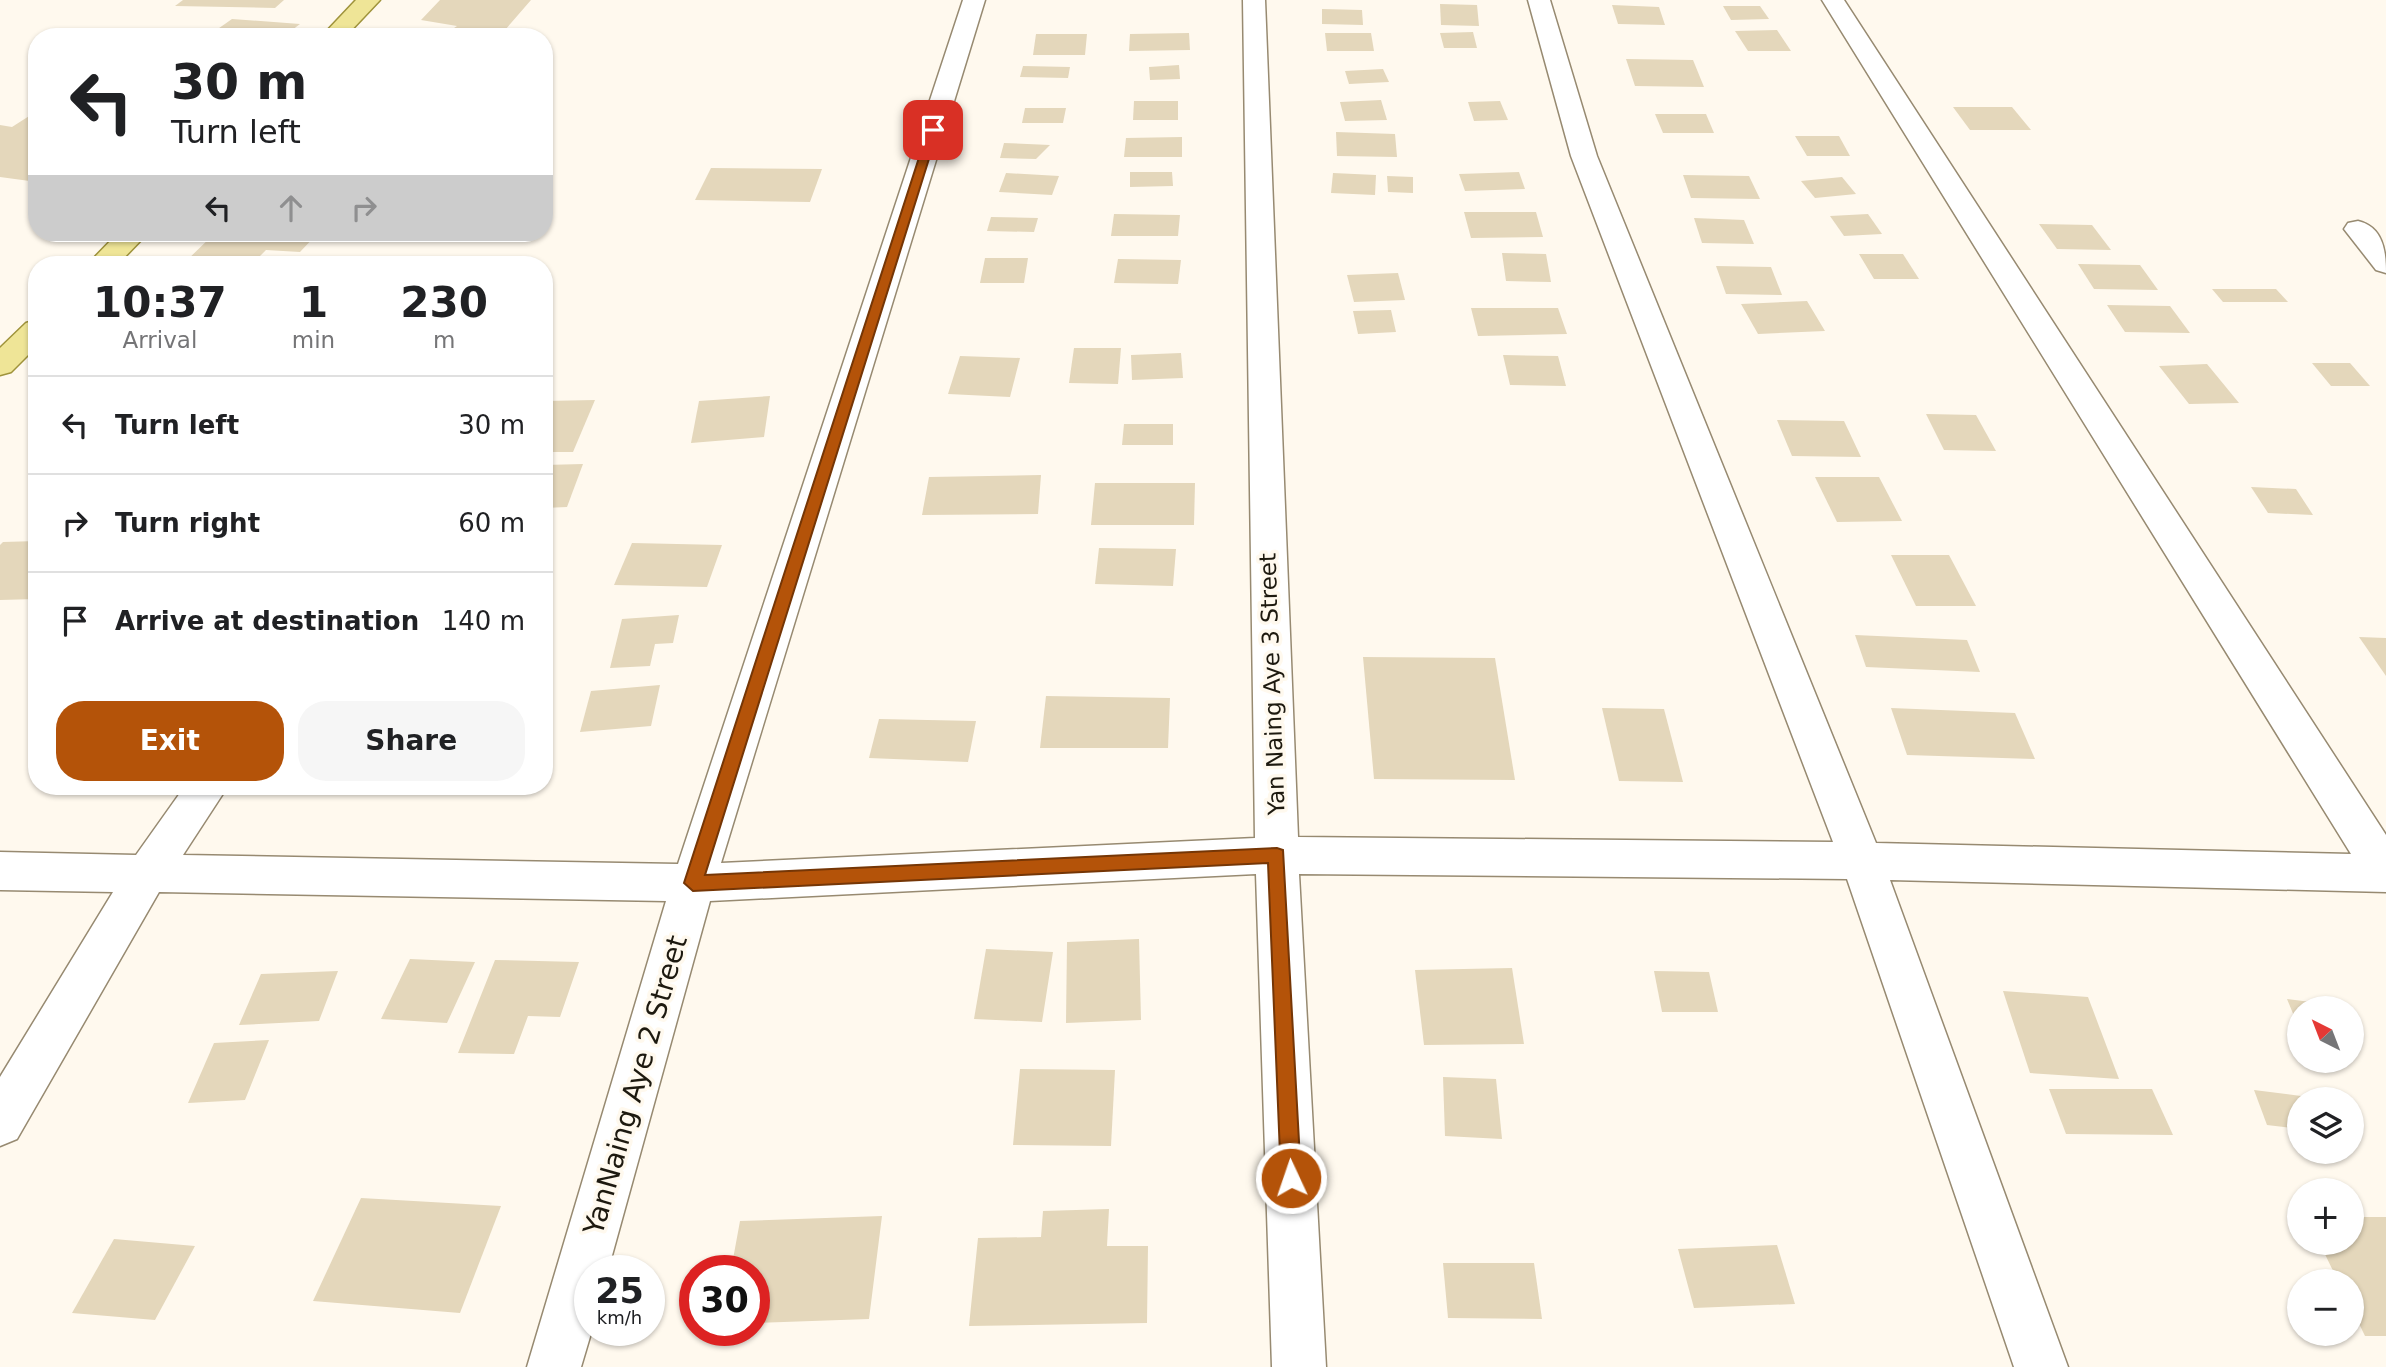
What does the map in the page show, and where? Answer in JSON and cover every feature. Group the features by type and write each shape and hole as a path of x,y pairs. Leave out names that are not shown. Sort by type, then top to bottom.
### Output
{"main road":[{"path":"341,28 369,0"},
{"path":"110,256 125,242"},
{"path":"0,365 28,338"}],"street":[{"name":"YanNaing Aye 2 Street","path":"554,1367 693,883 974,0"},
{"name":"Yan Naing Aye 3 Street","path":"1254,0 1277,855 1299,1367"},
{"path":"1539,0 1584,156 1862,861 2041,1367"},
{"path":"1833,0 2386,872"},
{"path":"2358,229 2386,264"},
{"path":"0,1122 148,872 202,795"},
{"path":"0,870 693,883 1277,855 1862,861 2386,872"}],"building":[{"path":"183,0 284,0 275,8 175,6"},
{"path":"440,0 531,0 507,28 454,28 457,26 421,20"},
{"path":"1440,4 1477,5 1479,26 1441,25"},
{"path":"1612,5 1659,7 1665,25 1618,24"},
{"path":"1723,6 1760,6 1769,19 1731,20"},
{"path":"1322,9 1362,10 1363,25 1322,24"},
{"path":"232,19 300,24 295,28 219,28"},
{"path":"1777,30 1791,51 1748,51 1735,31"},
{"path":"1473,32 1477,48 1444,48 1440,33"},
{"path":"1189,33 1190,50 1129,51 1130,34"},
{"path":"1325,33 1371,33 1374,51 1327,51"},
{"path":"1036,34 1087,34 1085,55 1033,55"},
{"path":"1626,59 1693,60 1704,87 1635,86"},
{"path":"1179,65 1180,79 1150,80 1149,67"},
{"path":"1023,66 1070,67 1068,78 1020,77"},
{"path":"1383,69 1389,82 1349,84 1345,71"},
{"path":"1381,100 1387,120 1345,121 1340,102"},
{"path":"1134,101 1178,101 1178,120 1133,120"},
{"path":"1500,101 1508,120 1474,121 1468,102"},
{"path":"1953,107 2012,107 2031,130 1970,130"},
{"path":"1025,108 1066,108 1063,123 1022,123"},
{"path":"1655,114 1706,114 1714,133 1663,133"},
{"path":"28,117 28,181 0,177 0,125 12,127"},
{"path":"1336,132 1395,134 1397,157 1337,156"},
{"path":"1795,136 1839,136 1850,156 1807,156"},
{"path":"1182,137 1182,157 1124,157 1126,138"},
{"path":"1004,143 1050,145 1036,159 1000,158"},
{"path":"711,168 822,169 810,202 695,200"},
{"path":"1130,172 1172,172 1173,186 1130,187"},
{"path":"1519,172 1525,189 1465,191 1459,174"},
{"path":"1006,173 1059,176 1052,195 999,192"},
{"path":"1333,173 1376,175 1375,195 1331,193"},
{"path":"1683,175 1749,176 1760,199 1691,198"},
{"path":"1387,176 1413,177 1413,193 1388,192"},
{"path":"1842,177 1856,194 1815,198 1801,181"},
{"path":"1464,212 1536,212 1543,237 1471,238"},
{"path":"1114,214 1180,215 1178,236 1111,236"},
{"path":"1868,214 1882,234 1844,236 1830,216"},
{"path":"991,217 1038,218 1034,232 987,231"},
{"path":"1694,218 1744,220 1754,244 1702,243"},
{"path":"2039,224 2092,225 2111,250 2057,249"},
{"path":"206,242 309,242 300,252 266,250 260,256 191,256"},
{"path":"1502,253 1546,254 1551,282 1506,281"},
{"path":"1859,254 1903,254 1919,279 1874,279"},
{"path":"985,258 1028,258 1024,283 980,283"},
{"path":"1118,259 1181,260 1178,284 1114,283"},
{"path":"2078,264 2140,265 2158,290 2094,289"},
{"path":"1716,266 1771,267 1782,295 1726,294"},
{"path":"1398,273 1405,300 1354,302 1347,275"},
{"path":"2212,289 2276,289 2288,302 2223,302"},
{"path":"1807,301 1825,331 1758,334 1741,304"},
{"path":"2107,305 2170,306 2190,333 2125,332"},
{"path":"1471,308 1558,308 1567,334 1478,336"},
{"path":"1391,310 1396,332 1358,334 1353,311"},
{"path":"1074,348 1121,348 1118,384 1069,383"},
{"path":"1181,353 1183,378 1132,380 1131,355"},
{"path":"1503,355 1558,356 1566,386 1510,385"},
{"path":"960,356 1020,358 1010,397 948,394"},
{"path":"2312,363 2350,363 2370,386 2331,386"},
{"path":"2207,364 2239,403 2189,404 2159,366"},
{"path":"770,396 764,437 691,443 699,401"},
{"path":"595,400 573,452 553,452 553,401"},
{"path":"1926,414 1976,415 1996,451 1944,450"},
{"path":"1777,420 1844,421 1861,457 1792,456"},
{"path":"1124,424 1173,424 1173,445 1122,445"},
{"path":"583,464 567,507 553,508 553,465"},
{"path":"1041,475 1038,514 922,515 929,477"},
{"path":"1815,477 1879,477 1902,521 1837,522"},
{"path":"1095,483 1195,483 1194,525 1091,525"},
{"path":"2251,487 2296,489 2313,515 2268,513"},
{"path":"28,541 28,599 0,600 0,545 3,542"},
{"path":"632,543 722,545 707,587 614,585"},
{"path":"1099,548 1176,549 1173,586 1095,584"},
{"path":"1891,555 1949,555 1976,606 1916,606"},
{"path":"679,615 673,643 655,644 650,666 610,668 622,619"},
{"path":"1855,635 1967,640 1980,672 1866,667"},
{"path":"2359,637 2386,638 2386,676"},
{"path":"1363,657 1495,658 1515,780 1374,779"},
{"path":"660,685 651,726 580,732 591,691"},
{"path":"1046,696 1170,698 1168,748 1040,748"},
{"path":"1602,708 1664,709 1683,782 1619,781"},
{"path":"1891,708 2015,713 2035,759 1907,755"},
{"path":"879,719 976,721 968,762 869,758"},
{"path":"1139,939 1141,1020 1066,1023 1067,942"},
{"path":"986,949 1053,952 1042,1022 974,1019"},
{"path":"410,959 475,962 447,1023 381,1019"},
{"path":"495,960 579,962 560,1017 528,1016 514,1054 458,1053"},
{"path":"1512,968 1524,1044 1424,1045 1415,970"},
{"path":"338,971 319,1021 239,1025 261,974"},
{"path":"1654,971 1709,972 1718,1012 1662,1012"},
{"path":"2003,991 2088,997 2119,1079 2030,1073"},
{"path":"269,1040 245,1100 188,1103 214,1043"},
{"path":"1020,1069 1115,1070 1111,1146 1013,1145"},
{"path":"1443,1077 1496,1079 1502,1139 1445,1136"},
{"path":"2049,1089 2152,1089 2173,1135 2066,1134"},
{"path":"2254,1090 2287,1094 2287,1127 2267,1125"},
{"path":"361,1198 501,1206 460,1313 313,1301"},
{"path":"1109,1209 1107,1246 1148,1246 1147,1323 969,1326 978,1238 1041,1237 1043,1211"},
{"path":"882,1216 869,1319 770,1322 770,1255 734,1255 740,1221"},
{"path":"2364,1217 2386,1217 2386,1336 2364,1334 2364,1269 2332,1269 2325,1255 2364,1255"},
{"path":"114,1239 195,1246 155,1320 72,1313"},
{"path":"1777,1245 1795,1304 1694,1308 1678,1249"},
{"path":"1443,1263 1534,1263 1542,1319 1448,1318"}],"route":[{"path":"933,130 693,883 1277,855 1291,1178"}]}
